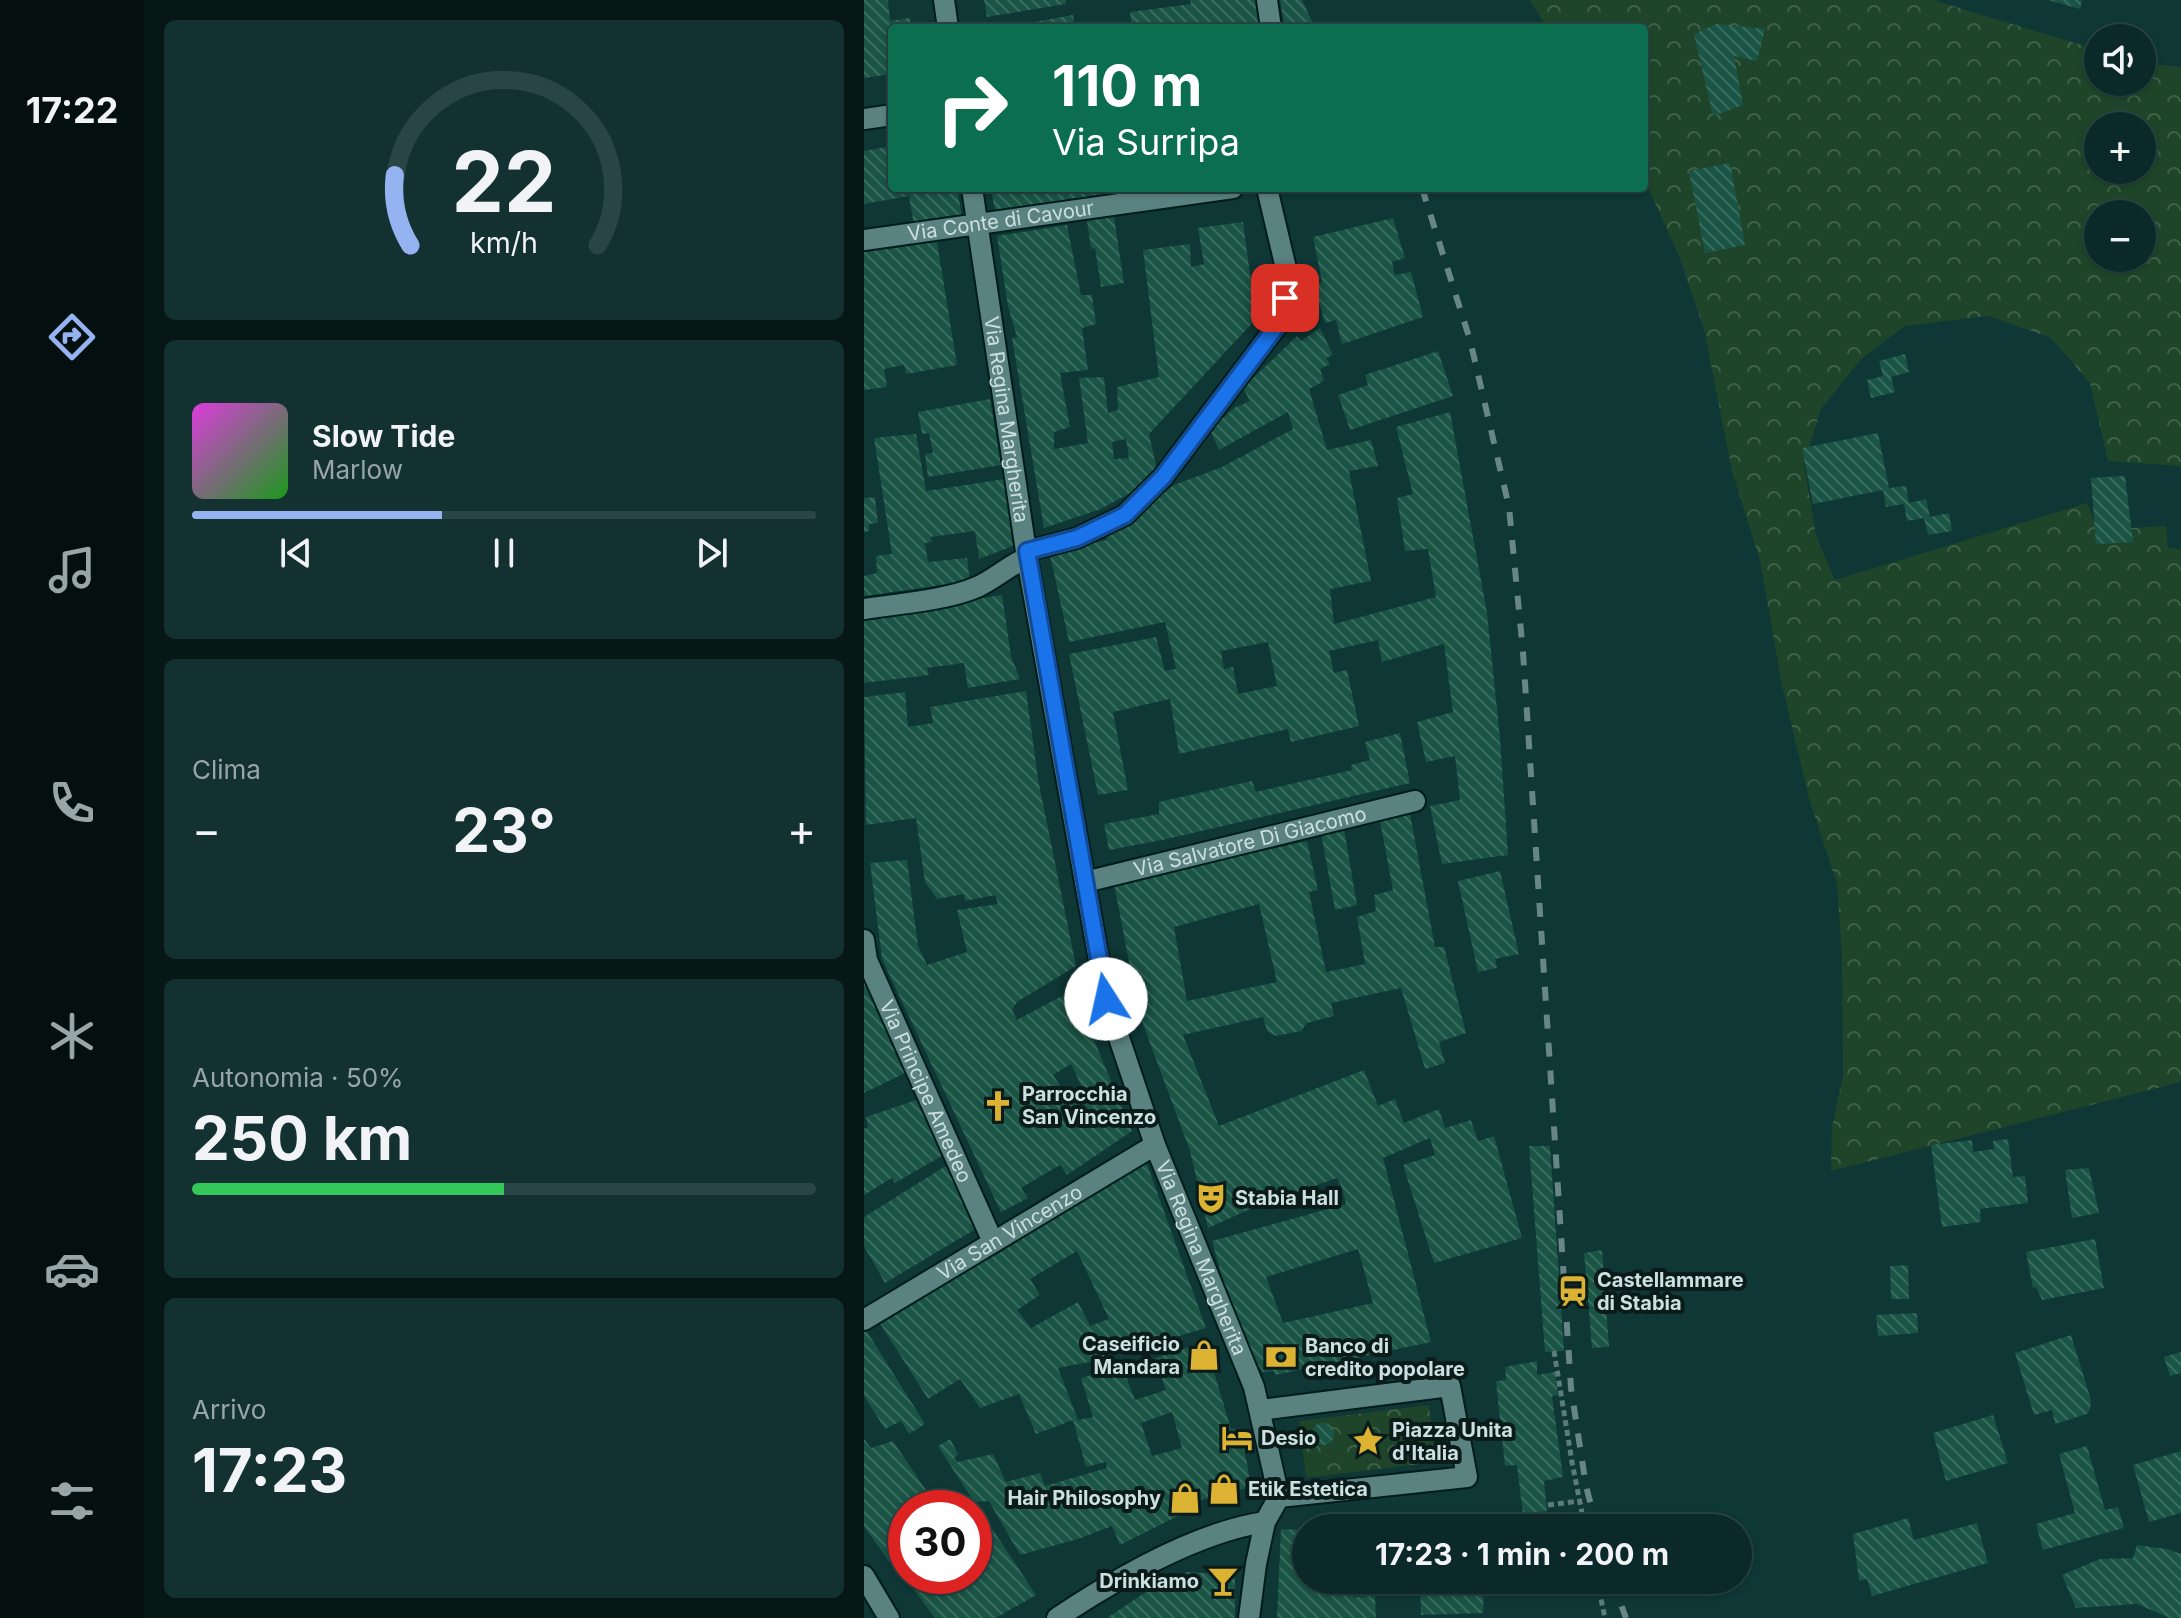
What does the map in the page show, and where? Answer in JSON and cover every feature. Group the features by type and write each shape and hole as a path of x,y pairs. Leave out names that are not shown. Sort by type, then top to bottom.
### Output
{"street":[{"path":"944,0 947,24"},
{"path":"1267,0 1270,24"},
{"path":"864,119 888,116"},
{"name":"Via Regina Margherita","path":"973,192 1027,555 1106,999 1155,1145 1254,1387 1279,1497"},
{"name":"Via Conte di Cavour","path":"864,240 1204,192"},
{"path":"864,609 974,588 998,576 1027,555 1077,538 1125,515 1163,477 1282,319 1288,277 1268,192"},
{"name":"Via Salvatore Di Giacomo","path":"1085,882 1415,801"},
{"name":"Via Principe Amedeo","path":"864,940 867,960 993,1242"},
{"name":"Via San Vincenzo","path":"864,1320 1155,1145"},
{"path":"1249,1618 1265,1522 1279,1497 1467,1477 1450,1386 1260,1410"},
{"path":"1057,1618 1113,1581 1214,1536 1243,1525 1265,1522"},
{"path":"864,1576 889,1618"}],"path":[{"path":"1554,1351 1582,1514"},
{"path":"1548,1505 1580,1501"},
{"path":"1600,1594 1605,1618"}],"green space":[{"path":"1530,0 1933,0 2084,46 2084,96 2156,96 2156,64 2181,67 2181,466 2108,461 2090,383 2051,338 1988,316 1905,326 1861,359 1821,409 1804,465 1816,535 1835,580 2087,503 2098,530 2166,526 2168,548 2181,549 2181,1082 1831,1171 1832,1127 1843,1075 1842,957 1837,884 1810,802 1782,685 1760,561 1732,471 1704,329 1679,256 1648,188 1648,24 1545,24"},
{"path":"1429,1405 1436,1462 1306,1478 1299,1421"}],"building":[{"path":"864,0 888,0 890,21 910,18 911,24 888,24 888,75 864,78"},
{"path":"984,0 1066,0 1066,4 987,17"},
{"path":"1190,0 1257,0 1260,24 1132,24 1130,12 1191,4"},
{"path":"1280,0 1302,0 1313,24 1284,24"},
{"path":"2048,0 2082,0 2080,9"},
{"path":"1073,15 1074,24 1028,24"},
{"path":"1716,24 1765,29 1757,61 1734,56 1743,105 1713,116 1694,34"},
{"path":"888,147 888,192 958,192 962,217 914,225 909,196 864,204 864,151"},
{"path":"1730,163 1745,245 1705,253 1689,171"},
{"path":"992,192 1143,192 995,212"},
{"path":"1114,217 1124,283 1101,287 1087,221"},
{"path":"1393,218 1405,258 1392,262 1395,275 1411,272 1423,317 1342,344 1336,320 1325,323 1314,285 1322,282 1313,237"},
{"path":"1243,222 1256,319 1149,434 1157,470 1137,489 1101,509 1044,528 1012,338 1017,337 1008,306 997,236 1067,225 1081,295 1092,295 1096,324 1082,328 1088,370 1060,373 1070,427 1054,432 1054,449 1088,443 1079,378 1104,377 1108,413 1118,410 1117,387 1159,377 1143,250 1190,244 1191,267 1204,264 1198,228","holes":["1126,439 1129,458 1114,459 1112,442"]},
{"path":"937,242 957,365 906,374 904,365 884,369 887,387 864,390 864,252"},
{"path":"1320,328 1333,355 1326,358 1330,364 1320,369 1324,381 1309,389 1327,450 1371,440 1378,466 1349,471 1371,581 1330,589 1334,624 1436,597 1428,549 1405,551 1397,498 1413,494 1396,427 1450,412 1487,613 1508,855 1442,864 1430,806 1460,800 1455,756 1426,762 1417,722 1453,712 1444,644 1382,662 1378,640 1329,651 1334,673 1347,670 1359,726 1291,742 1288,729 1179,754 1170,699 1113,712 1128,790 1098,795 1069,654 1156,637 1165,671 1176,669 1165,622 1069,642 1049,550 1107,540 1106,526 1128,521 1174,485 1222,467 1293,429 1288,412 1219,450 1210,430 1234,408 1250,401 1243,388 1297,336 1301,341","holes":["1268,642 1277,686 1238,694 1233,667 1224,669 1221,651"]},
{"path":"1438,351 1453,396 1350,430 1338,395 1368,385 1365,375"},
{"path":"1905,354 1909,372 1891,377 1895,392 1871,398 1867,380 1883,376 1879,361"},
{"path":"990,399 1001,465 928,477 925,454 933,453 929,433 922,434 918,412"},
{"path":"1878,433 1889,488 1906,486 1909,503 1926,499 1930,517 1949,513 1952,531 1928,535 1924,518 1907,521 1904,504 1886,507 1883,490 1813,504 1802,448"},
{"path":"916,434 926,491 1005,479 1013,546 979,559 975,531 930,537 932,542 925,543 928,562 967,558 970,581 864,596 864,576 877,573 876,556 892,554 874,438"},
{"path":"2125,476 2133,542 2096,544 2091,478"},
{"path":"875,497 878,523 869,524 869,531 864,532 864,498"},
{"path":"1002,595 1011,656 1020,679 968,688 964,663 927,668 929,675 864,683 864,618"},
{"path":"1026,691 1038,779 1076,966 1017,1002 1012,1010 1017,1020 1073,990 1132,1131 1067,1175 1060,1165 1021,1188 1028,1198 1001,1212 882,959 870,863 907,860 918,946 927,965 967,952 957,910 998,904 995,895 965,901 964,894 937,899 925,882 916,818 866,825 864,697 905,692 908,727 933,723 930,707","holes":["1071,1064 1082,1087 1066,1095 1053,1075"]},
{"path":"1400,733 1410,783 1109,850 1104,824 1159,814 1159,802 1252,781 1256,792 1352,770 1351,765 1370,760 1365,742"},
{"path":"1410,814 1435,947 1444,947 1466,1033 1439,1042 1445,1063 1425,1069 1401,988 1331,1003 1334,1016 1307,1023 1301,1031 1276,1036 1267,1031 1263,1017 1183,1035 1219,1126 1364,1070 1378,1106 1395,1099 1404,1123 1439,1109 1445,1128 1471,1120 1478,1141 1494,1136 1522,1238 1434,1263 1403,1165 1435,1155 1430,1138 1383,1158 1431,1342 1275,1375 1274,1371 1263,1372 1252,1357 1245,1358 1212,1241 1346,1204 1342,1188 1337,1178 1257,1206 1208,1228 1190,1151 1139,1013 1114,884 1307,841 1318,890 1309,892 1326,972 1365,964 1357,917 1376,911 1374,895 1393,890 1380,821","holes":["1259,904 1277,982 1187,1001 1174,927","1358,1249 1373,1303 1283,1323 1266,1277"]},
{"path":"1344,829 1357,905 1335,910 1321,833"},
{"path":"1500,871 1519,954 1495,959 1497,968 1478,972 1458,881"},
{"path":"864,968 911,1070 864,1093"},
{"path":"925,1097 952,1150 895,1183 892,1178 864,1195 866,1117"},
{"path":"2008,1139 2013,1177 2025,1176 2028,1203 1980,1209 1981,1222 1942,1227 1931,1145 1972,1140 1973,1152 1994,1149 1993,1141"},
{"path":"1529,1146 1550,1146 1564,1351 1545,1352"},
{"path":"1144,1156 1206,1328 1058,1368 1078,1420 1093,1417 1081,1378 1122,1366 1135,1400 1166,1390 1155,1358 1205,1342 1231,1429 1241,1428 1251,1487 1179,1506 1180,1515 1120,1545 1112,1526 1020,1555 992,1506 992,1490 966,1490 938,1446 950,1439 958,1454 954,1458 957,1462 993,1454 1006,1482 1040,1473 1045,1486 1107,1468 1106,1462 1086,1467 1073,1420 1036,1434 1019,1394 980,1408 960,1379 928,1399 876,1317","holes":["1077,1251 1109,1319 1090,1326 1078,1302 1031,1328 1017,1310 1040,1295 1030,1279","1172,1412 1182,1448 1152,1456 1141,1423"]},
{"path":"952,1162 984,1224 885,1283 864,1246 864,1217"},
{"path":"2089,1168 2099,1213 2072,1218 2065,1170"},
{"path":"2095,1239 2104,1288 2042,1300 2036,1287 2033,1288 2026,1252"},
{"path":"1602,1250 1609,1347 1592,1348 1584,1253"},
{"path":"1908,1265 1909,1299 1891,1299 1890,1266"},
{"path":"1917,1313 1918,1333 1878,1336 1876,1315"},
{"path":"864,1327 925,1424 909,1434 901,1421 885,1429 864,1396"},
{"path":"2071,1335 2091,1400 2090,1409 2087,1414 2055,1424 2052,1410 2034,1415 2015,1353"},
{"path":"2181,1352 2181,1373 2170,1376 2164,1357"},
{"path":"1537,1361 1537,1375 1555,1372 1558,1395 1552,1396 1563,1477 1544,1481 1547,1511 1523,1514 1517,1465 1505,1466 1496,1381 1506,1380 1505,1367"},
{"path":"1993,1415 2008,1463 1946,1481 1933,1433"},
{"path":"1319,1423 1327,1423 1334,1434 1327,1445 1319,1445 1312,1438 1312,1430"},
{"path":"864,1439 871,1448 893,1441 926,1490 888,1490 888,1559 864,1527"},
{"path":"2087,1446 2105,1510 2118,1507 2124,1528 2043,1550 2036,1524 2075,1513 2059,1454"},
{"path":"2181,1451 2181,1513 2149,1522 2133,1465"},
{"path":"1908,1518 1914,1540 1977,1523 1988,1563 1872,1596 1867,1579 1859,1581 1853,1534"},
{"path":"992,1529 1036,1595 996,1618 935,1618 917,1594 992,1594"},
{"path":"1281,1529 1292,1529 1292,1594 1375,1596 1376,1618 1277,1618"},
{"path":"2137,1545 2181,1554 2181,1618 2170,1618 2137,1604 2076,1608 2062,1575 2100,1559 2133,1558"},
{"path":"1188,1572 1235,1575 1235,1618 1107,1618 1171,1575"},
{"path":"1420,1594 1484,1594 1483,1613 1421,1615"}],"railway":[{"path":"1423,192 1470,340 1509,507 1523,652 1571,1388 1593,1514"},
{"path":"1617,1594 1626,1618"}],"place":[{"name":"Parrocchia San Vincenzo","path":"998,1106"},
{"name":"Stabia Hall","path":"1211,1198"},
{"name":"Castellammare di Stabia","path":"1573,1291"},
{"name":"Caseificio Mandara","path":"1204,1355"},
{"name":"Banco di credito popolare","path":"1281,1357"},
{"name":"Desio","path":"1237,1438"},
{"name":"Piazza Unita d'Italia","path":"1368,1441"},
{"name":"Etik Estetica","path":"1224,1489"},
{"name":"Hair Philosophy","path":"1185,1498"},
{"name":"Drinkiamo","path":"1223,1581"}],"route":[{"path":"1106,999 1027,551 1077,538 1125,515 1163,477 1282,319 1285,298"}]}
